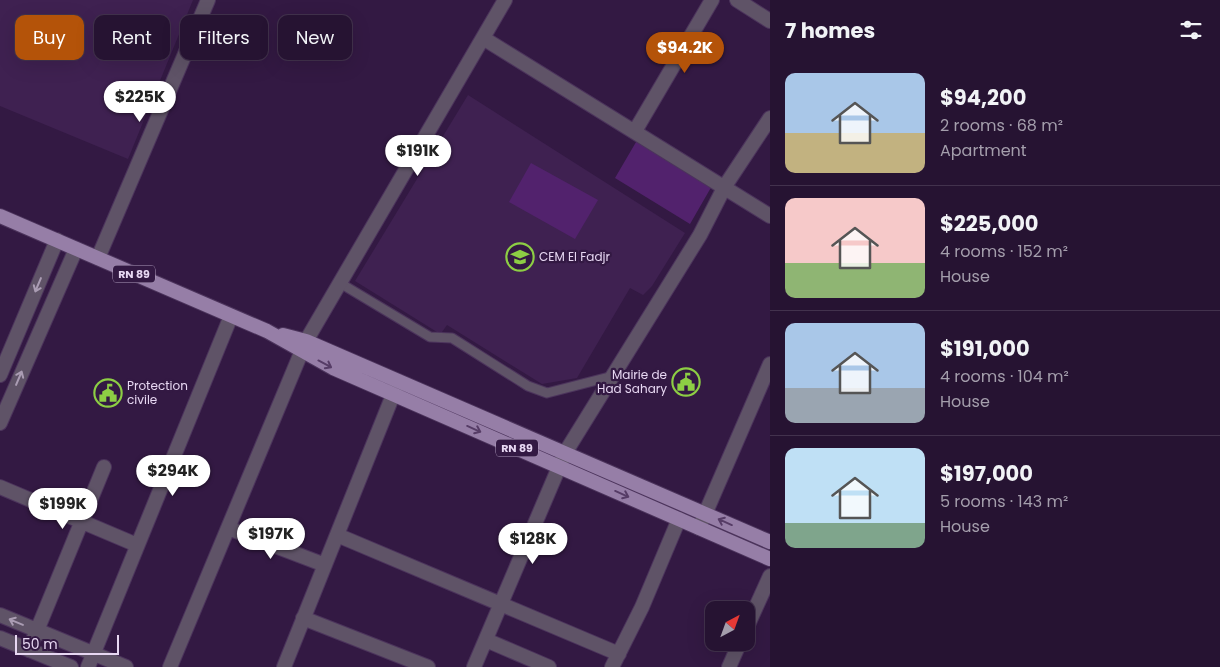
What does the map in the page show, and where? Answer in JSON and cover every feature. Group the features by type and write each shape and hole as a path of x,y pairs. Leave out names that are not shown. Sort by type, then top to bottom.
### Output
{"main road":[{"name":"RN 89","path":"0,216 304,346 333,368 770,559"},
{"path":"304,346 399,381 770,542"}],"street":[{"path":"98,258 208,0"},
{"path":"170,667 304,346 505,0"},
{"path":"635,131 712,0"},
{"path":"736,0 770,22"},
{"path":"483,38 725,186 770,216"},
{"path":"474,667 565,453 700,235 725,186 766,133 770,118"},
{"path":"0,375 57,240"},
{"path":"0,423 76,248"},
{"path":"88,667 231,316"},
{"path":"699,528 770,364"},
{"path":"284,667 399,381"},
{"path":"29,650 104,467"},
{"path":"0,487 137,545"},
{"path":"612,667 642,607 679,519"},
{"path":"228,528 325,565"},
{"path":"337,535 619,654"},
{"path":"755,609 770,576"},
{"path":"0,615 126,667"},
{"path":"304,618 428,667"},
{"path":"0,638 71,667"},
{"path":"486,640 549,667"},
{"path":"729,667 736,651"}],"lane":[{"path":"340,283 430,337 452,338 528,386 547,393 613,376"}],"shaded area":[{"path":"0,0 193,0 187,15 180,15 180,32 170,56 170,15 94,15 94,60 168,60 128,159 0,106"},
{"name":"CEM El Fadjr","path":"468,95 685,233 652,286 643,295 630,288 577,378 542,384 447,325 442,332 437,332 355,281"},
{"path":"639,137 713,184 690,224 615,178"},
{"path":"531,163 598,200 575,239 509,202"}],"place":[{"name":"CEM El Fadjr","path":"520,257"},
{"name":"Mairie de Had Sahary","path":"686,382"},
{"name":"Protection civile","path":"108,393"}]}
